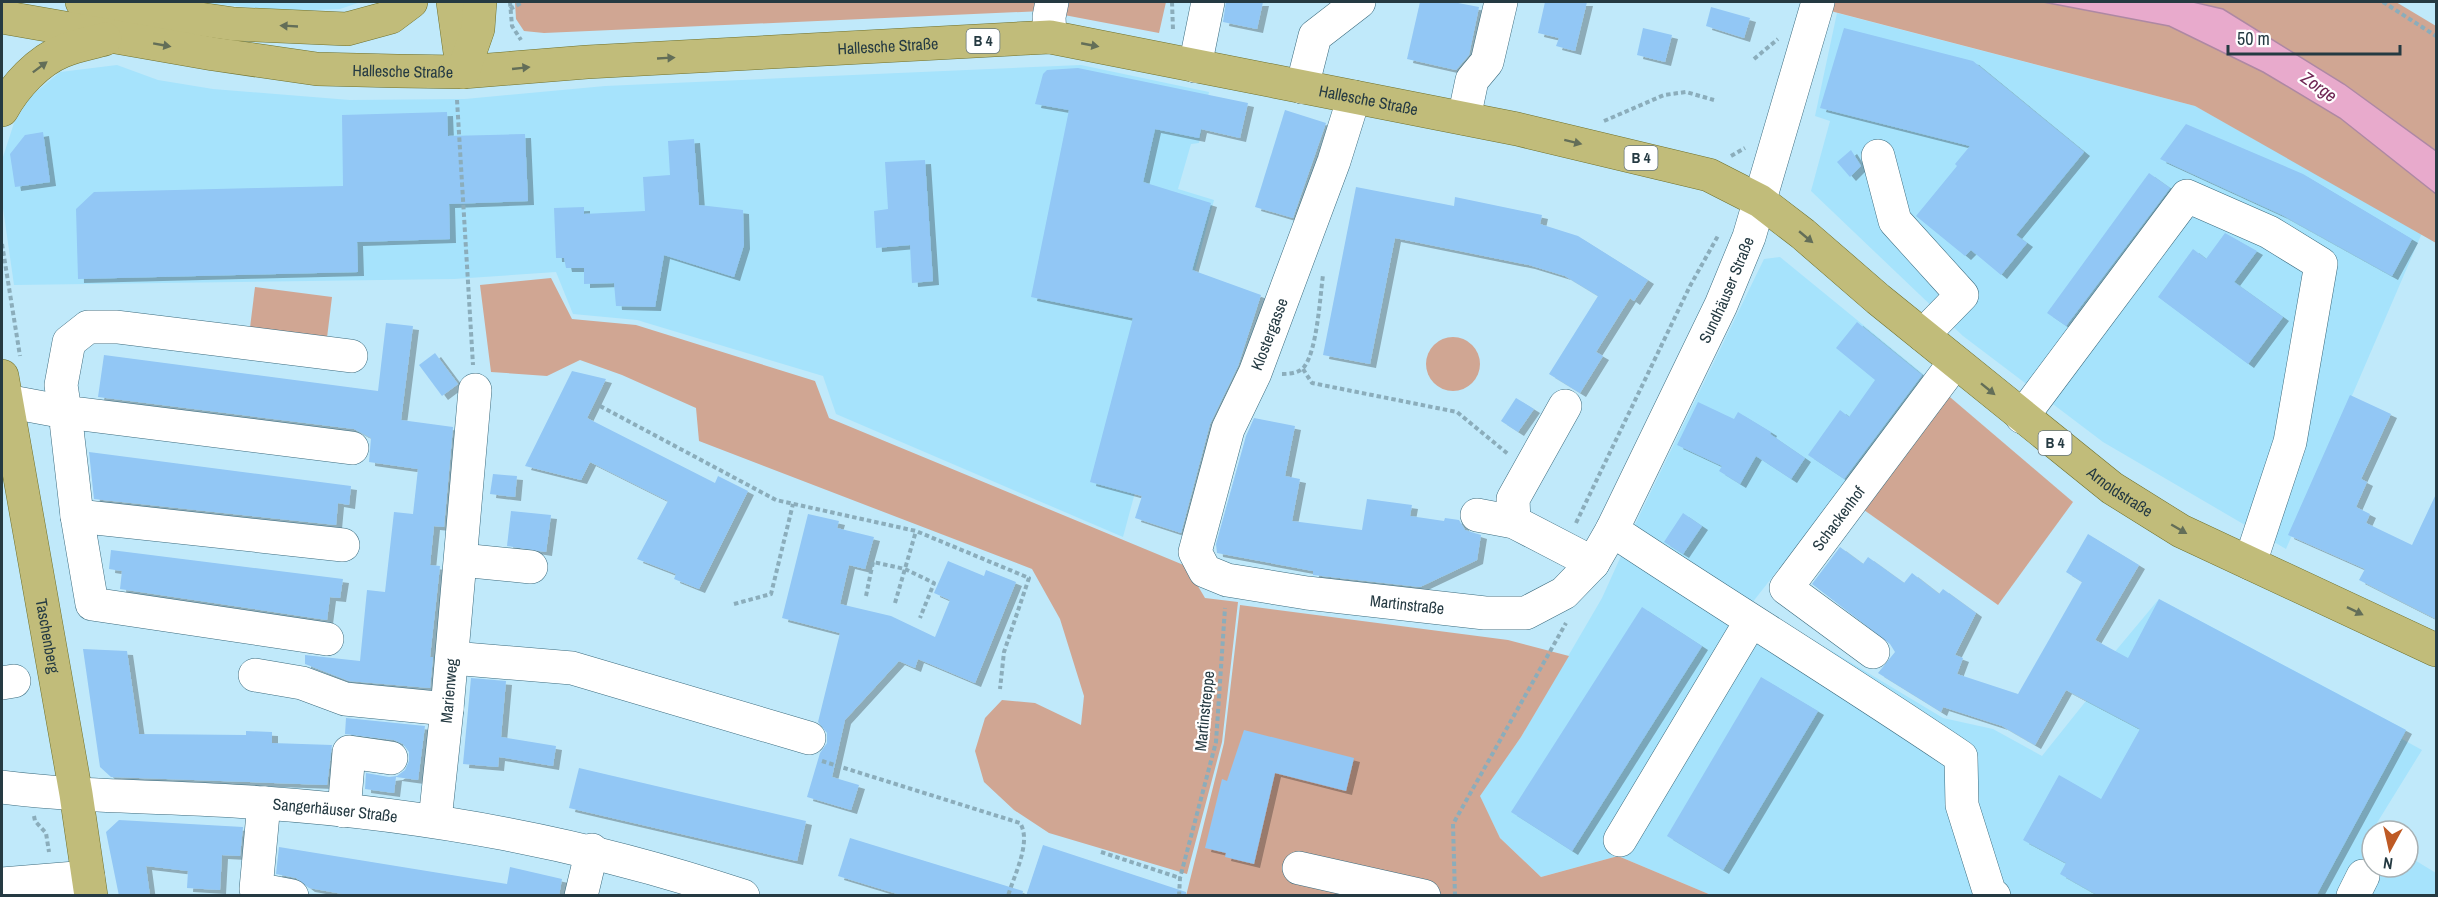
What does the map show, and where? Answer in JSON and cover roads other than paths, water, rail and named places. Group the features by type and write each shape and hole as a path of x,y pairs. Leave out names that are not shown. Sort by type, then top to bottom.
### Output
{"main road":[{"path":"82,2 234,24 347,29 391,16 411,2"},
{"path":"453,2 460,82"},
{"path":"460,82 478,29 495,5"},
{"name":"Hallesche Straße","path":"2,17 317,69 460,82 587,62 1050,37 1464,118 1709,175 1760,201"},
{"path":"2,110 11,93 38,67 63,51 114,37"},
{"name":"Arnoldstraße","path":"1760,201 1955,363 2112,488 2181,531 2436,650"},
{"name":"Taschenberg","path":"8,395 76,794 89,886"}],"street":[{"path":"1050,37 1049,17 1052,2"},
{"path":"1196,66 1208,2"},
{"path":"1302,87 1315,36 1359,2"},
{"path":"1464,118 1472,80 1487,62 1501,2"},
{"name":"Sundhäuser Straße","path":"1593,563 1612,530 1720,305 1749,237 1805,18"},
{"name":"Klostergasse","path":"1216,575 1195,552 1226,437 1255,373 1334,161 1354,97"},
{"path":"1878,156 1895,221 1962,295 1923,335"},
{"path":"2022,417 2187,196 2269,232 2322,264 2290,442 2250,563"},
{"path":"327,639 92,604 77,516 61,385 69,342 88,327 117,327 351,356"},
{"name":"Schackenhof","path":"1873,652 1786,588 1955,363"},
{"name":"Marienweg","path":"435,820 452,658 475,390"},
{"path":"8,395 65,412 352,448"},
{"path":"1514,522 1513,499 1565,406"},
{"path":"1477,515 1514,522 1593,563"},
{"path":"77,516 343,545"},
{"path":"1612,530 1750,621 1833,671 1961,757 1962,805 1991,895"},
{"path":"461,560 531,567"},
{"name":"Martinstraße","path":"1216,575 1307,593 1485,613 1527,613 1564,593 1593,563"},
{"path":"1620,840 1750,621"},
{"path":"452,658 572,668 809,738"},
{"path":"255,675 302,683 345,699 447,709"},
{"path":"344,811 349,752 391,758"},
{"name":"Sangerhäuser Straße","path":"16,789 264,803 435,820 592,850 744,896"},
{"path":"264,803 256,889 292,896"},
{"path":"581,896 592,850"},
{"path":"1299,868 1424,896"},
{"path":"2,884 53,880 89,886"}],"water":[{"name":"Zorge","path":"2043,2 2193,2 2223,9 2344,84 2436,151 2436,194 2340,118 2263,72 2169,26"}]}
